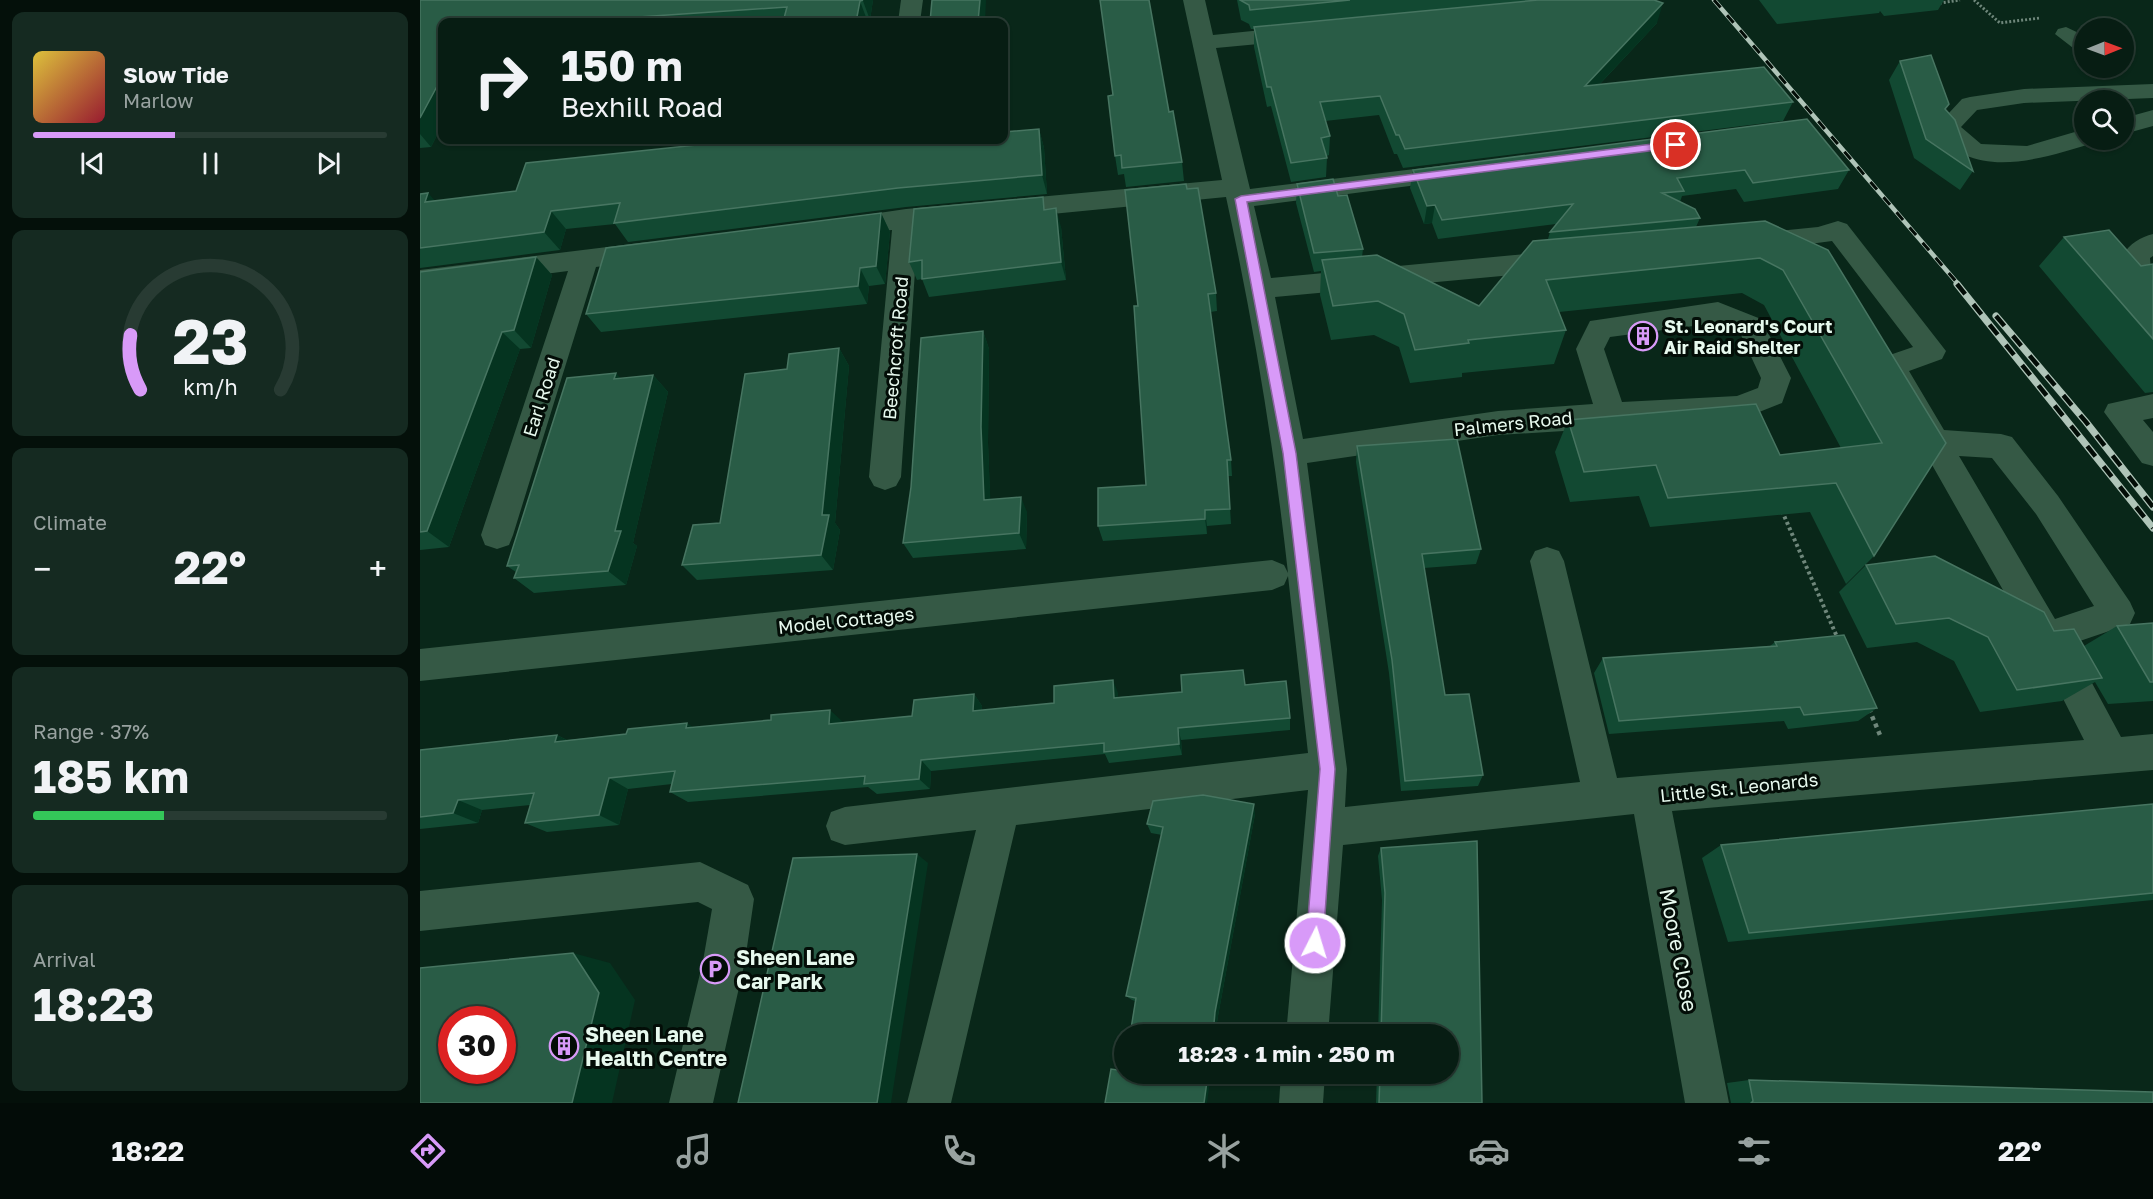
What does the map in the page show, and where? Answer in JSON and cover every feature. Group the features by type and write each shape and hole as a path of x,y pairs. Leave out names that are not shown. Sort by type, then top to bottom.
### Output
{"street":[{"path":"910,18 912,0"},
{"path":"1194,0 1260,289 1290,453 1328,769 1308,1024"},
{"path":"1203,43 1319,31"},
{"path":"2066,33 2074,38"},
{"path":"2133,78 2153,91"},
{"path":"2134,92 2153,91"},
{"path":"2074,94 2024,96 1970,104 1947,128 1975,152 2028,154 2074,140"},
{"path":"2134,123 2153,118"},
{"path":"814,230 906,218 1239,193 1475,170"},
{"name":"Beechcroft Road","path":"885,477 906,218"},
{"path":"1737,244 1820,236 1838,230 1932,351 1892,366 1933,442 2047,637 2111,755"},
{"path":"420,280 676,247"},
{"path":"2144,249 2142,275 2153,288"},
{"path":"1260,289 1582,258"},
{"name":"Earl Road","path":"497,535 585,259"},
{"name":"Palmers Road","path":"1290,453 1498,423 1611,414 1738,408 1771,395 1776,378 1751,327 1719,312 1600,328 1590,349 1611,414"},
{"path":"2153,406 2119,412 2153,454"},
{"path":"1933,442 2001,446 2047,505 2118,614 2047,637"},
{"path":"1547,561 1604,798"},
{"name":"Model Cottages","path":"420,664 1272,575"},
{"name":"Little St. Leonards","path":"1325,828 1604,798 1650,796 1896,772 2153,752"},
{"path":"845,826 1328,769"},
{"name":"Moore Close","path":"1650,796 1707,1103"},
{"path":"929,1103 1001,806"},
{"path":"420,911 700,882 734,899 724,961 691,1103"},
{"path":"1301,1103 1302,1084"}],"path":[{"path":"1937,0 1940,3 1960,0"},
{"path":"1974,0 2000,23 2043,18 2066,33"},
{"path":"1780,506 1841,646"},
{"path":"1864,699 1896,772"}],"building":[{"path":"420,0 863,0 860,1 857,18 784,18 787,7 624,18 438,18 438,84 420,118"},
{"path":"932,0 980,0 978,18 930,18"},
{"path":"1100,0 1149,0 1169,112 1173,111 1182,162 1122,168 1121,155 1115,156 1108,96 1113,95"},
{"path":"1240,0 1350,0 1250,10 1249,5"},
{"path":"1538,0 1654,0 1663,3 1585,86 1764,67 1793,102 1405,149 1399,135 1396,135 1380,96 1320,102 1330,136 1321,138 1327,158 1291,163 1271,87 1267,87 1254,27"},
{"path":"1931,55 1949,104 1945,109 1955,120 1973,171 1926,139 1900,61"},
{"path":"1807,119 1849,170 1753,183 1745,170 1677,178 1684,191 1662,193 1695,209 1700,218 1550,232 1573,204 1442,220 1435,205 1427,206 1413,170"},
{"path":"1039,129 1042,175 898,188 614,223 620,203 551,211 544,232 420,248 420,194 428,193 425,202 516,191 526,163 706,144 1008,144 1008,132"},
{"path":"1333,179 1338,196 1347,195 1363,249 1314,253 1297,184"},
{"path":"1186,184 1187,189 1198,188 1216,293 1208,294 1231,460 1227,460 1230,509 1205,510 1205,519 1098,526 1098,488 1146,485 1134,306 1138,306 1125,190"},
{"path":"1043,197 1044,210 1056,208 1061,262 922,279 922,260 909,262 914,209"},
{"path":"881,213 876,266 860,268 858,286 586,314 606,248"},
{"path":"1765,221 1828,250 1946,443 1874,556 1836,483 1668,498 1656,465 1584,472 1568,420 1756,404 1780,455 1882,443 1783,270 1760,258 1546,280 1566,330 1468,340 1469,343 1415,350 1404,314 1378,301 1333,306 1322,260 1377,255 1479,306 1533,241"},
{"path":"2109,230 2141,266 2153,264 2153,339 2064,237"},
{"path":"536,257 514,330 502,332 427,531 420,532 420,272"},
{"path":"983,331 981,427 984,500 1021,497 1019,533 903,543 911,487 921,338"},
{"path":"839,348 822,515 829,515 821,555 682,565 693,525 720,523 745,374 787,369 789,354"},
{"path":"616,373 614,379 653,375 615,531 621,531 608,571 514,578 519,565 507,566 567,378"},
{"path":"1457,439 1481,549 1422,554 1445,695 1469,694 1483,775 1405,781 1392,660 1357,446"},
{"path":"1935,556 2044,612 2054,631 2074,629 2102,678 2017,690 1988,637 1949,618 1896,624 1866,565"},
{"path":"2153,623 2153,682 2150,682 2117,626"},
{"path":"1844,635 1877,708 1804,715 1800,707 1619,721 1603,658 1777,646 1775,642"},
{"path":"1243,670 1245,685 1286,681 1290,718 1178,728 1179,744 1104,752 1104,743 921,760 919,779 864,784 865,776 670,792 675,771 609,778 599,815 525,823 534,793 458,800 453,813 420,817 420,750 557,735 555,742 626,734 628,729 687,723 686,728 771,720 771,715 830,710 829,724 912,716 914,700 974,694 973,711 1054,703 1054,686 1113,680 1114,698 1182,692 1181,675"},
{"path":"1203,795 1254,804 1214,1024 1132,1024 1136,998 1126,996 1163,827 1147,824 1153,801"},
{"path":"2153,804 2153,893 1749,933 1721,845"},
{"path":"1477,841 1482,1103 1379,1103 1380,1084 1459,1084 1459,1024 1381,1024 1385,893 1381,848"},
{"path":"917,854 877,1103 738,1103 793,858"},
{"name":"Sheen Lane Health Centre","path":"573,953 599,993 572,1103 420,1103 420,968"},
{"path":"1111,1069 1114,1069 1114,1084 1207,1084 1204,1103 1105,1103"},
{"path":"1749,1080 2153,1092 2153,1103 1751,1103 1753,1101"}],"railway":[{"path":"1714,0 1959,285"},
{"path":"1957,284 2153,528"},
{"path":"1996,316 2086,422 2153,507"}],"place":[{"name":"St. Leonard's Court Air Raid Shelter","path":"1643,336"},
{"name":"Sheen Lane Car Park","path":"715,969"},
{"name":"Sheen Lane Health Centre","path":"564,1046"}],"route":[{"path":"1315,943 1328,769 1290,453 1241,199 1676,145"}]}
